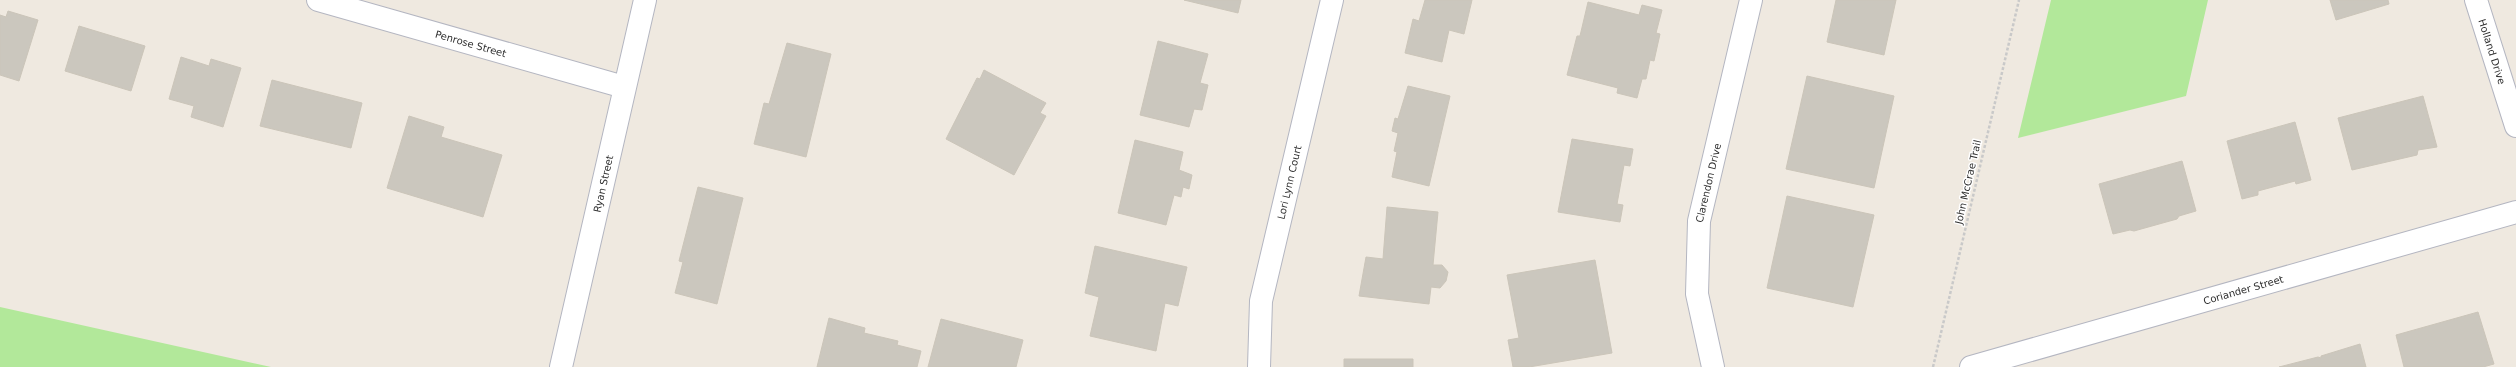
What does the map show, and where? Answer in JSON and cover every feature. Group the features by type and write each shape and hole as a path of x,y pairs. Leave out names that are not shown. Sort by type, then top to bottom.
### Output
{"street":[{"name":"Penrose Street","path":"318,0 624,87"},
{"name":"Ryan Street","path":"561,367 645,0"},
{"name":"Lori Lynn Court","path":"1259,367 1262,301 1332,0"},
{"name":"Clarendon Drive","path":"1713,367 1696,294 1699,221 1751,0"},
{"name":"Holland Drive","path":"2476,0 2516,126"},
{"name":"Coriander Street","path":"1971,367 2516,212"}],"path":[{"name":"John McCrae Trail","path":"1933,367 2019,0"}],"green space":[{"path":"2051,0 2208,0 2186,96 2018,138"},
{"path":"0,307 271,367 0,367"}],"building":[{"path":"1184,0 1241,0 1238,13"},
{"path":"1425,0 1472,0 1464,34 1449,30 1442,62 1405,53 1413,19 1419,21"},
{"path":"1836,0 1896,0 1884,55 1827,42"},
{"path":"2330,0 2388,0 2389,4 2336,20"},
{"path":"1588,2 1639,15 1642,5 1662,10 1656,33 1660,34 1654,61 1650,60 1646,79 1642,79 1637,98 1617,93 1618,88 1567,75 1577,36 1580,36"},
{"path":"8,11 38,20 19,81 0,75 0,15 6,17"},
{"path":"79,26 145,46 131,91 65,71"},
{"path":"1158,41 1208,54 1200,83 1208,85 1202,110 1194,109 1189,127 1140,115"},
{"path":"787,43 831,54 806,157 754,144 764,103 769,104"},
{"path":"181,57 209,66 211,59 241,68 223,127 191,117 194,106 169,99"},
{"path":"984,70 1046,103 1040,113 1046,116 1014,175 946,139 977,78 980,79"},
{"path":"1807,76 1894,96 1874,188 1786,169"},
{"path":"272,80 362,103 351,148 260,126"},
{"path":"1408,86 1450,96 1429,186 1392,177 1397,152 1394,151 1398,133 1392,131 1395,118 1398,119"},
{"path":"2423,96 2437,147 2418,150 2417,155 2352,170 2338,118"},
{"path":"409,116 444,127 441,137 502,155 483,217 387,188"},
{"path":"2295,122 2311,180 2296,184 2295,181 2258,191 2258,195 2242,199 2227,141"},
{"path":"1572,139 1633,149 1630,166 1624,165 1617,204 1623,205 1620,222 1558,212"},
{"path":"1135,140 1183,152 1179,170 1192,175 1189,189 1183,187 1181,197 1174,195 1166,225 1118,213"},
{"path":"2182,161 2196,211 2179,216 2177,219 2134,231 2130,230 2113,234 2099,184"},
{"path":"698,187 743,198 717,304 675,293 683,262 679,261"},
{"path":"1787,196 1874,215 1853,307 1767,288"},
{"path":"1387,207 1438,212 1433,265 1442,265 1448,272 1446,281 1440,288 1431,287 1429,304 1359,296 1366,257 1383,259"},
{"path":"1095,246 1187,267 1178,306 1165,303 1156,351 1090,336 1099,297 1085,293"},
{"path":"1595,260 1612,353 1529,367 1513,367 1508,340 1519,338 1507,275"},
{"path":"2478,312 2494,364 2483,367 2404,367 2396,335"},
{"path":"829,318 865,328 864,333 898,341 897,345 921,351 917,367 817,367"},
{"path":"941,319 1023,340 1016,367 928,367"},
{"path":"2360,344 2366,367 2279,367 2318,357 2321,358 2321,356"},
{"path":"1344,359 1413,359 1413,367 1344,367"}]}
